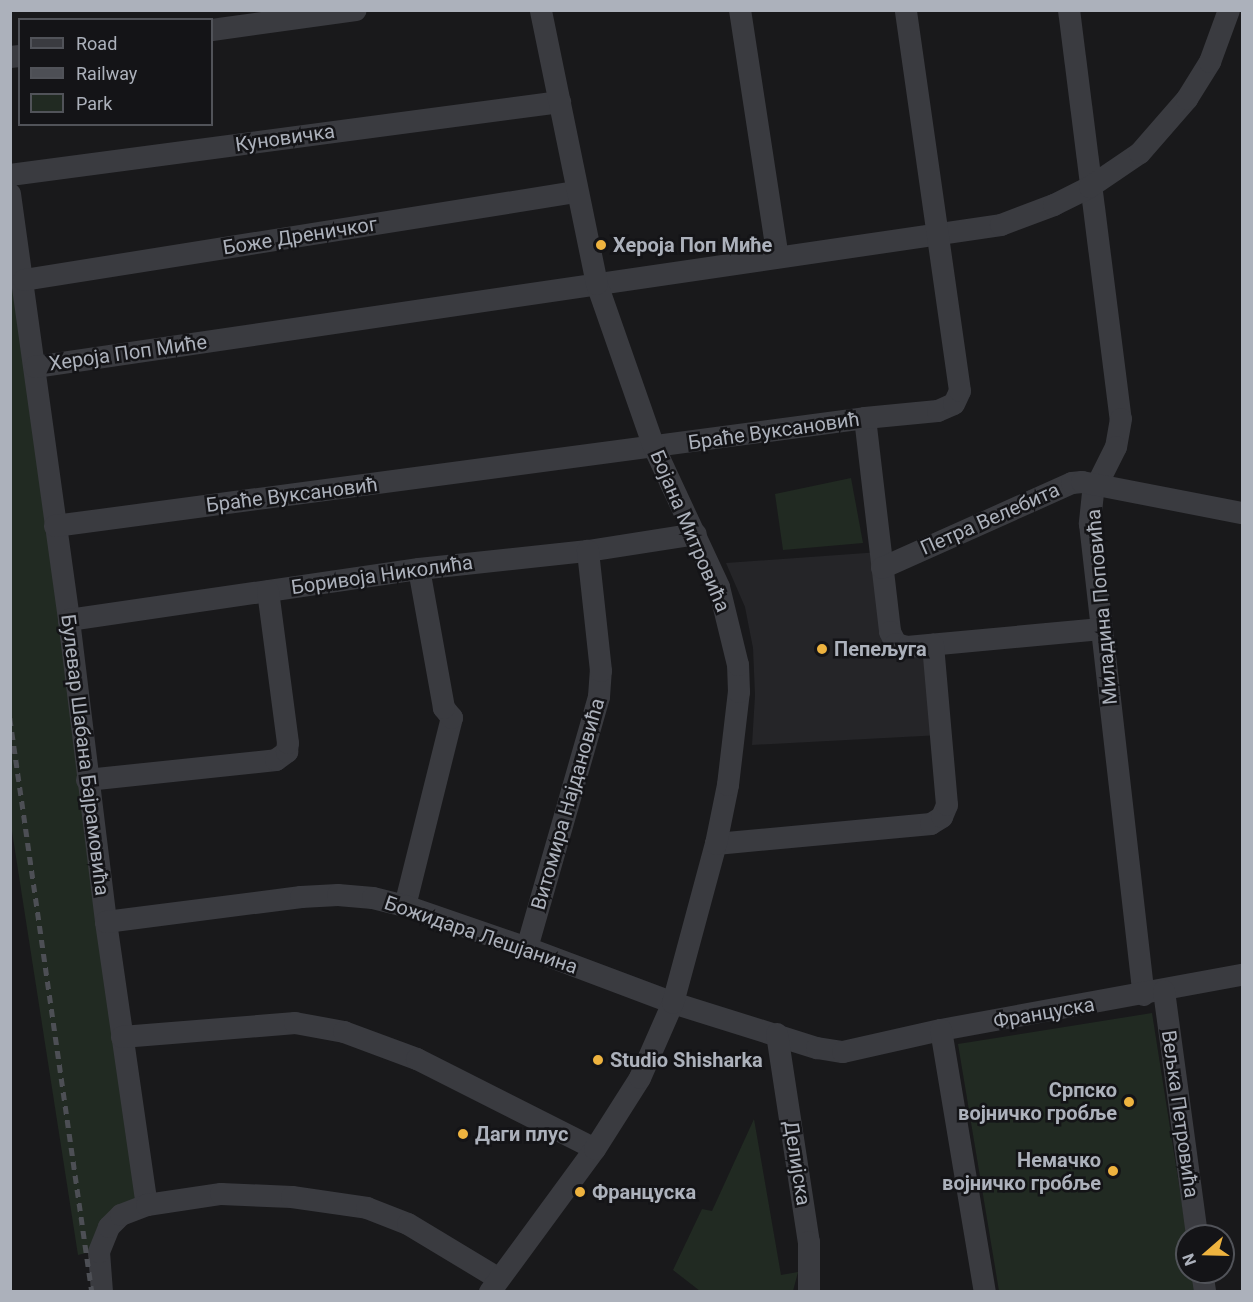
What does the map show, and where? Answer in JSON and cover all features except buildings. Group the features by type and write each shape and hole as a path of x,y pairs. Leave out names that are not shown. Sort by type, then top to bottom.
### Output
{"street":[{"path":"213,30 356,10"},
{"name":"Бојана Митровића","path":"495,1285 595,1149 640,1078 673,1003 716,844 728,785 737,716 738,665 719,587 654,447 597,284 576,192 541,10"},
{"path":"740,10 778,256"},
{"name":"Браће Вуксановић","path":"55,526 865,418 938,411 958,400 960,391 906,10"},
{"name":"Миладина Поповића","path":"1069,10 1121,426 1116,447 1096,484 1090,524 1101,629 1154,993"},
{"name":"Хероја Поп Миће","path":"35,367 1001,225 1054,205 1090,187 1140,153 1187,99 1210,62 1229,10"},
{"name":"Куновичка","path":"10,175 560,102"},
{"name":"Боже Дреничког","path":"24,280 576,192"},
{"name":"Булевар Шабана Бајрамовића","path":"10,194 24,280 69,620 106,922 147,1205"},
{"path":"865,418 892,638 902,647 1101,629"},
{"name":"Петра Велебита","path":"882,568 1064,484 1082,482 1096,484 1242,513"},
{"name":"Боривоја Николића","path":"69,620 419,568 588,551 696,534"},
{"name":"Витомира Најдановића","path":"527,948 599,697 601,671 588,551"},
{"path":"405,906 452,718 444,708 419,568"},
{"path":"87,780 276,760 287,752 288,743 268,591"},
{"path":"716,844 931,824 942,817 947,805 933,645"},
{"name":"Божидара Лешјанина","path":"106,922 301,897 338,895 373,898 405,906 527,948 673,1003"},
{"name":"Француска","path":"673,1003 817,1048 843,1052 941,1030 1154,993 1242,975"},
{"name":"Вељка Петровића","path":"1154,993 1195,1224"},
{"path":"122,1037 295,1023 344,1032 426,1064 595,1149"},
{"path":"941,1030 985,1292"},
{"name":"Делијска","path":"777,1034 809,1242 809,1292"},
{"path":"102,1292 99,1252 109,1227 121,1215 147,1205 221,1194 292,1197 367,1208 408,1224 495,1285"}],"shaded area":[{"name":"Пепељуга","path":"880,552 890,632 933,645 941,735 752,745 755,695 753,648 745,607 726,563"}],"green space":[{"path":"10,198 144,1204 98,1250 78,1255 11,825"},
{"path":"851,478 863,543 783,550 775,494"},
{"path":"1152,1013 1185,1224 1175,1224 1175,1284 1194,1284 1195,1291 999,1291 958,1044"},
{"path":"754,1119 781,1275 798,1272 793,1291 700,1291 673,1270 702,1209 712,1211"}],"railway":[{"path":"10,718 92,1292"}],"place":[{"name":"Хероја Поп Миће","path":"601,245"},
{"name":"Пепељуга","path":"822,649"},
{"name":"Studio Shisharka","path":"598,1060"},
{"name":"Српско војничко гробље","path":"1129,1102"},
{"name":"Даги плус","path":"463,1134"},
{"name":"Немачко војничко гробље","path":"1113,1171"},
{"name":"Француска","path":"580,1192"}]}
